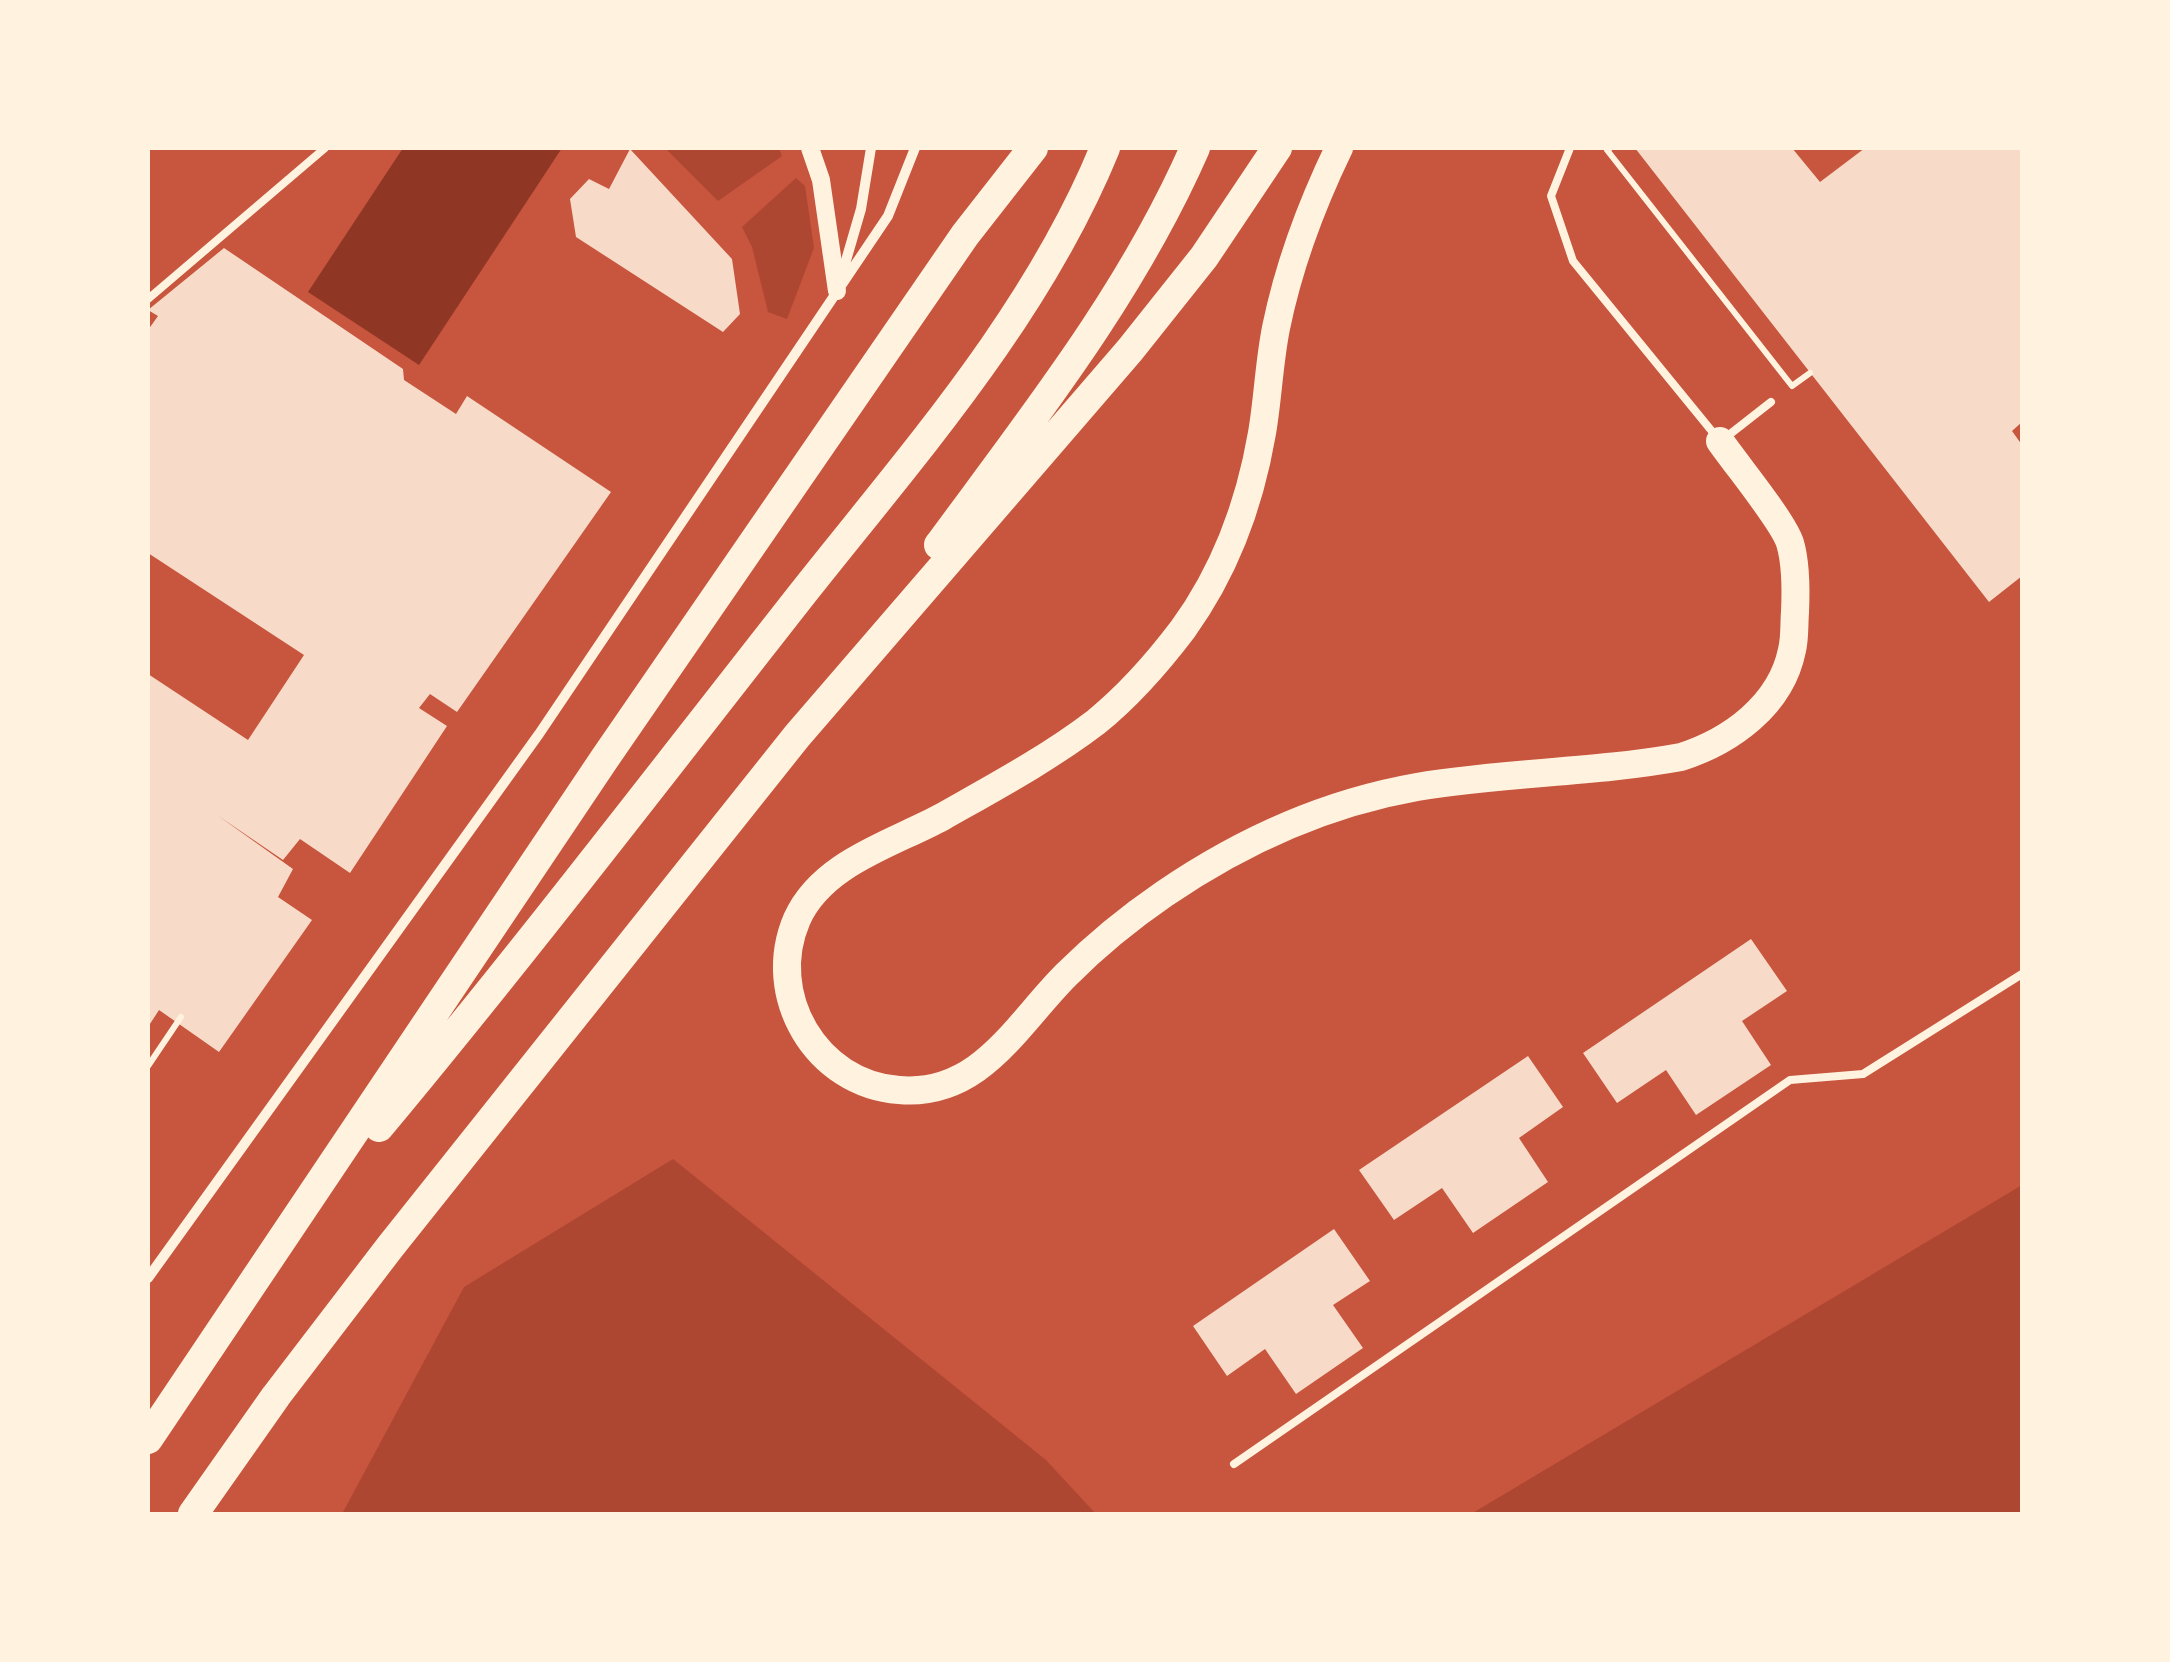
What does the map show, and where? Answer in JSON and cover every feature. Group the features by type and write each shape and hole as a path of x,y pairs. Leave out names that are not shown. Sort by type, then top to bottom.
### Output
{"highway":[{"path":"148,1439 616,741 966,235 1032,148"},
{"path":"272,1257 473,1014 979,369 1069,226 1105,148"},
{"path":"193,1514 276,1396 390,1247 797,736 1084,347 1124,286 1194,148"},
{"path":"797,736 1130,350 1204,257 1277,148"},
{"path":"1339,148 1298,242 1284,294 1249,492 1222,564 1184,626 1147,672 1094,722 968,802 838,871 810,897 798,917 786,962 788,991 808,1040 842,1072 878,1087 915,1092 971,1075 1005,1045 1070,971 1152,902 1221,857 1323,812 1411,788 1668,760 1708,749 1732,735 1769,699 1782,678 1792,651 1796,592 1789,541 1720,441"}],"street":[{"path":"810,148 822,180 836,291"},
{"path":"836,291 861,209 871,148"},
{"path":"148,1278 539,734 888,216 915,148"}],"lane":[{"path":"148,299 325,148"},
{"path":"1570,148 1551,196 1572,260 1720,441 1772,402"},
{"path":"1234,1464 1790,1080 1863,1074 2022,974"}],"path":[{"path":"1610,148 1607,150 1792,386 1810,373"},
{"path":"148,1066 181,1017"}],"shaded area":[{"path":"403,148 562,148 419,365 308,292"},
{"path":"665,148 779,148 782,156 718,201"},
{"path":"796,178 805,186 814,248 787,319 768,312 752,247 742,227"},
{"path":"673,1159 1046,1460 1096,1514 342,1514 464,1287"},
{"path":"2022,1185 2022,1514 1471,1514"}],"building":[{"path":"1635,148 1792,148 1820,182 1865,148 2022,148 2022,422 2012,431 2022,445 2022,576 1989,602"},
{"path":"630,149 732,259 740,314 723,332 576,237 570,199 589,179 609,189"},
{"path":"224,248 403,369 404,380 456,414 467,396 611,492 457,712 430,694 419,708 447,726 350,873 300,839 283,860 217,815 293,869 278,897 312,920 219,1052 159,1010 148,1027 148,674 248,740 304,655 148,553 148,330 158,316 148,310"},
{"path":"1751,939 1787,991 1742,1021 1771,1065 1696,1115 1666,1070 1617,1103 1583,1053"},
{"path":"1528,1056 1563,1107 1519,1138 1548,1182 1473,1233 1442,1188 1394,1220 1359,1170"},
{"path":"1334,1229 1370,1281 1333,1305 1363,1348 1296,1394 1265,1349 1227,1376 1193,1326"}]}
